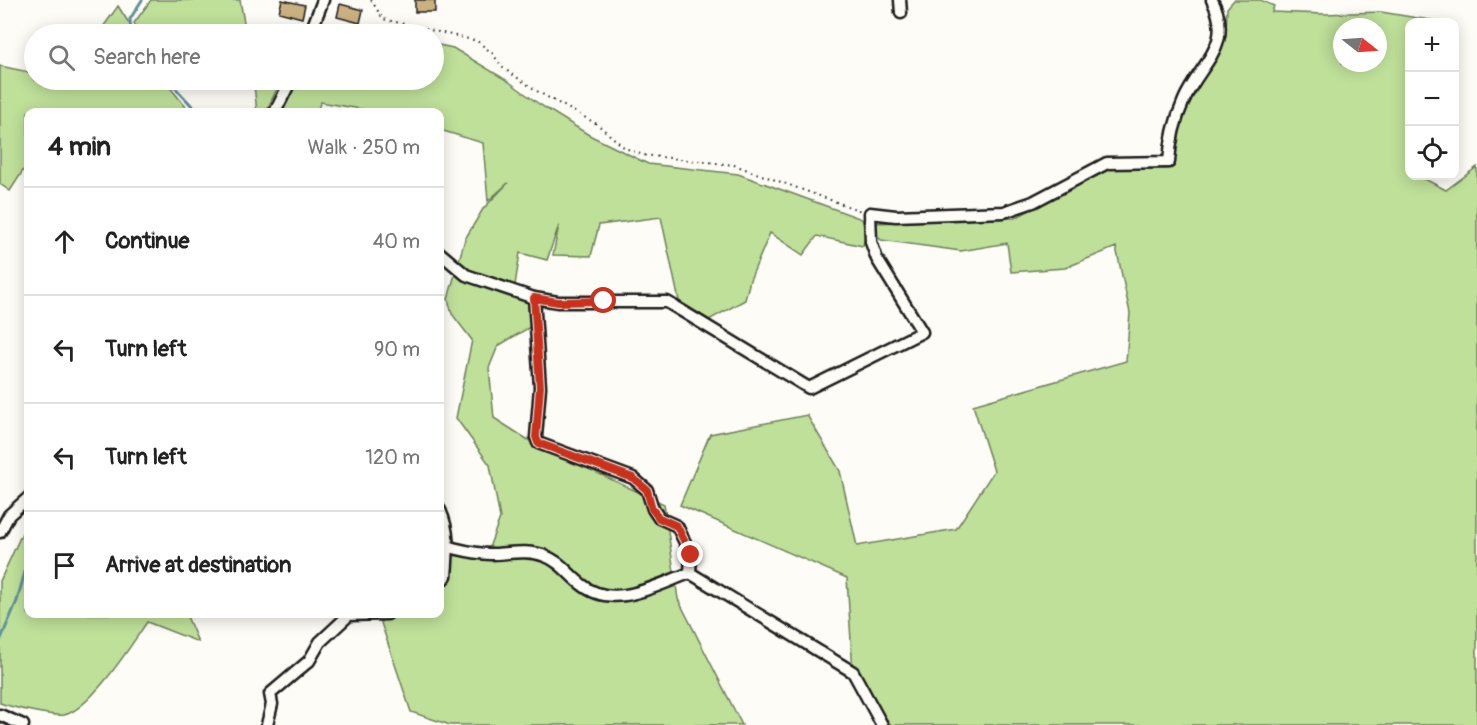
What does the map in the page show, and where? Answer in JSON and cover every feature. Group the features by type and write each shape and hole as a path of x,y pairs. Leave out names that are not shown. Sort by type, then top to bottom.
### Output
{"street":[{"path":"314,24 323,0"},
{"path":"900,0 901,14"},
{"path":"444,256 466,275 534,298 558,302 667,302 701,320 809,388 922,332 877,259 871,242 870,213 896,216 1004,212 1033,202 1107,163 1168,162 1170,144 1184,100 1220,38 1219,13 1212,0"},
{"path":"277,108 286,90"},
{"path":"534,298 540,387 536,437 538,443 633,478 647,490 652,509 659,518 677,526 691,555 690,573"},
{"path":"0,532 9,515 24,502"},
{"path":"444,519 449,547 444,578"},
{"path":"449,547 488,554 533,552 547,556 558,562 582,586 599,595 614,597 690,573 853,672 882,725"},
{"path":"267,725 272,704 270,694 309,661 320,642 346,618"},
{"path":"0,716 24,725"}],"path":[{"path":"371,0 383,19 404,24"},
{"path":"444,33 477,41 492,53 503,68 540,93 597,124 625,148 643,155 734,165 870,213"}],"green space":[{"path":"151,0 240,0 244,24 134,24"},
{"path":"1234,0 1260,0 1274,6 1272,12 1325,14 1381,12 1418,18 1405,18 1405,180 1427,180 1446,190 1477,167 1477,725 891,725 853,672 847,578 680,505 710,434 807,415 840,471 857,546 956,529 994,471 973,405 1126,361 1130,313 1116,247 1065,268 1011,272 1007,243 961,251 881,240 875,234 875,223 1015,218 1109,169 1167,169 1186,109 1226,35 1227,8"},
{"path":"118,6 130,24 105,24"},
{"path":"444,46 453,48 508,81 539,104 589,135 648,164 738,174 862,219 866,232 863,246 817,236 803,255 770,233 750,280 745,300 709,320 679,301 661,217 599,225 591,256 553,255 559,225 547,260 520,253 515,285 547,295 535,324 498,346 489,368 494,418 533,443 664,504 678,599 742,725 450,725 411,712 379,618 444,618 444,585 448,583 453,555 487,553 500,518 490,465 456,418 472,340 452,314 448,299 465,239 483,209 508,183 488,201 483,143 444,131 444,108 355,108 321,102 318,108 283,108 292,90 444,90"},
{"path":"0,66 24,71 24,90 172,90 187,108 24,108 24,169 10,191 0,184"},
{"path":"255,90 276,90 268,108 257,108"},
{"path":"24,529 24,618 188,618 198,642 147,622 110,675 86,701 74,710 64,715 52,715 0,703 0,581"}],"building":[{"path":"282,0 305,5 302,18 279,12"},
{"path":"415,0 435,0 435,12 415,12"},
{"path":"340,4 363,10 360,23 337,17"}],"waterway":[{"path":"130,24 130,19 142,0"},
{"path":"177,90 192,108"},
{"path":"0,641 17,601 24,576"}],"route":[{"path":"604,301 558,302 534,298 540,387 536,437 538,443 633,478 647,490 652,509 659,518 668,524 677,526 691,555"}]}
